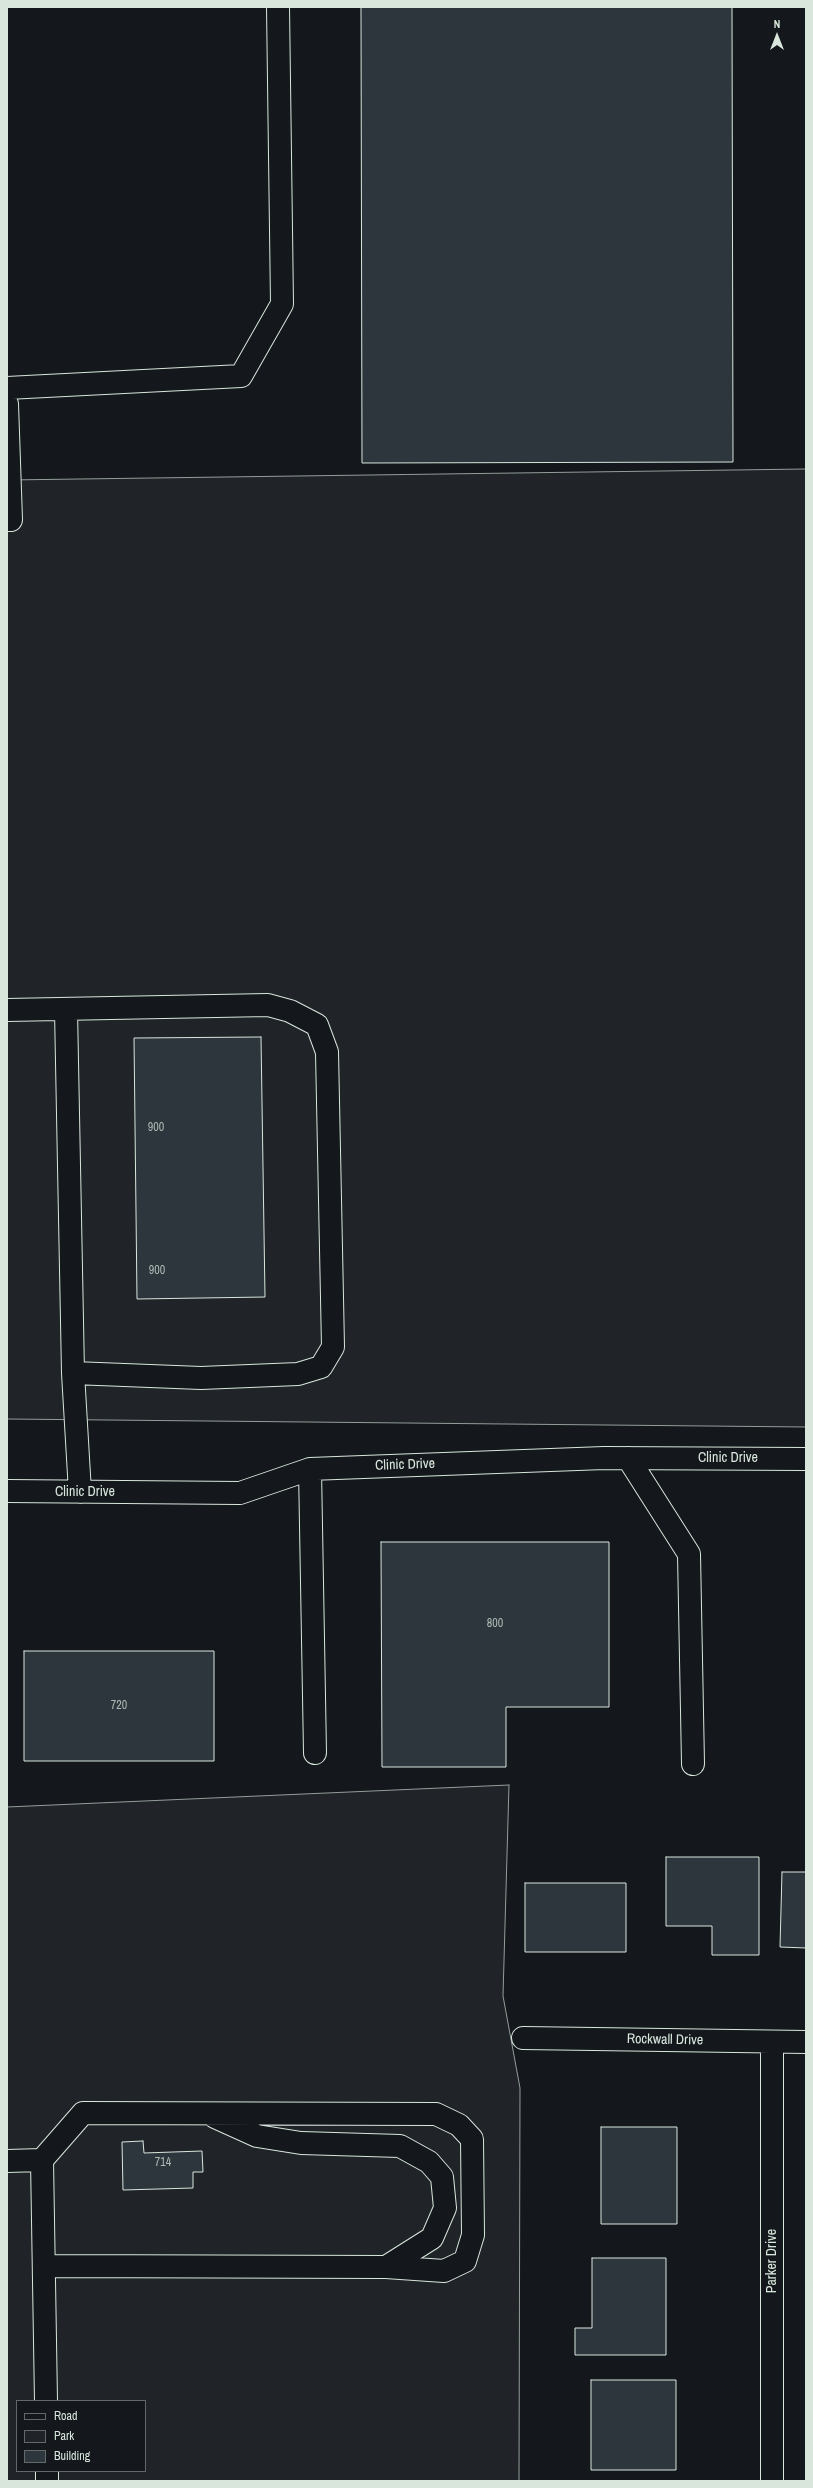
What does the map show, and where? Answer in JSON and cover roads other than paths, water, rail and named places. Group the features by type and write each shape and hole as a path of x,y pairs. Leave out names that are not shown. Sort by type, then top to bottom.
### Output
{"street":[{"path":"7,388 241,376 282,304 278,7"},
{"path":"7,404 11,520 7,520"},
{"path":"7,1010 268,1005 290,1012 316,1025 327,1052 333,1347 321,1367 298,1374 201,1378 73,1373"},
{"path":"66,1010 73,1373 80,1492"},
{"path":"628,1458 689,1554 693,1764"},
{"name":"Clinic Drive","path":"7,1491 240,1493 310,1469 628,1458 806,1459"},
{"path":"310,1469 315,1753"},
{"name":"Rockwall Drive","path":"523,2038 806,2042"},
{"name":"Parker Drive","path":"772,2042 772,2481"},
{"path":"45,2266 386,2267 444,2271 465,2261 473,2235 472,2139 459,2126 436,2114 83,2113 42,2160 45,2266 46,2400"},
{"path":"207,2113 257,2136 301,2143 400,2146 429,2162 442,2177 445,2208 432,2238 386,2267"},
{"path":"7,2161 42,2160"}]}
